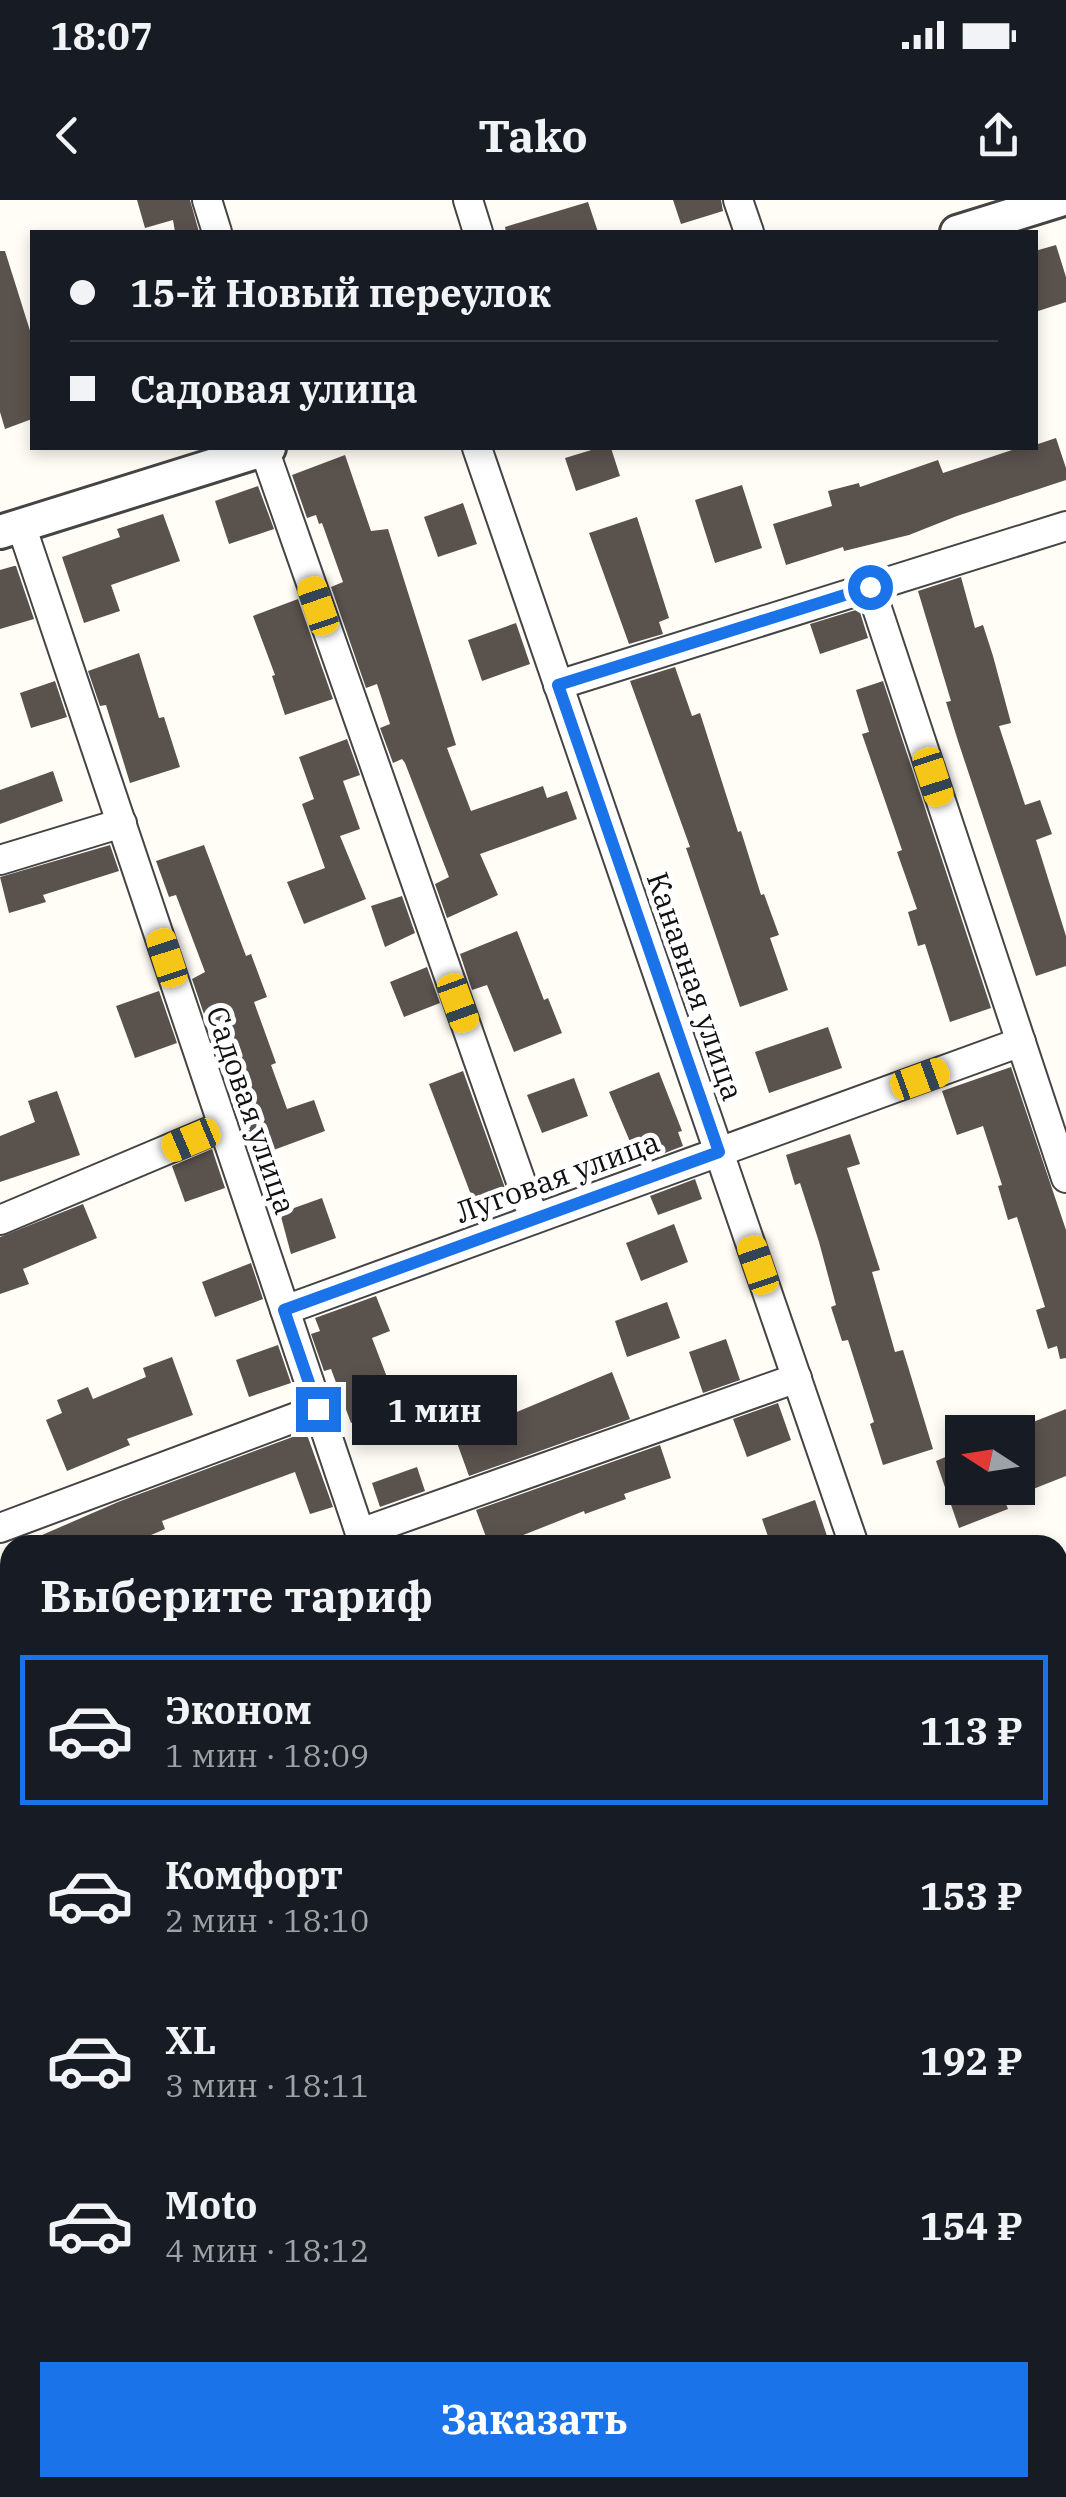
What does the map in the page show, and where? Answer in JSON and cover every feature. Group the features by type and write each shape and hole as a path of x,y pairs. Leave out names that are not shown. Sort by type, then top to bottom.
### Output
{"street":[{"path":"207,200 216,230"},
{"path":"468,200 477,230"},
{"path":"738,200 748,230"},
{"path":"961,230 1001,209 1060,200"},
{"path":"11,528 260,450"},
{"path":"267,450 534,1219"},
{"name":"Канавная улица","path":"478,450 851,1535"},
{"path":"558,685 1066,526"},
{"name":"Садовая улица","path":"11,528 122,823 361,1535"},
{"path":"870,587 1066,1178"},
{"path":"0,860 122,823"},
{"name":"Луговая улица","path":"284,1310 1021,1042"},
{"path":"0,1220 223,1126"},
{"path":"373,1535 797,1378"},
{"path":"0,1528 318,1409"}],"building":[{"path":"137,200 190,200 198,230 175,230 173,220 145,228"},
{"path":"673,200 721,200 723,211 681,224"},
{"path":"588,202 597,230 506,230 505,227"},
{"path":"1056,245 1066,277 1066,302 1038,311 1038,250"},
{"path":"0,251 5,251 30,331 30,420 5,429 0,412"},
{"path":"1056,438 1066,480 909,535 844,551 843,547 786,565 773,524 832,506 828,491 859,483 860,487 938,460 943,473 1012,450 1038,450 1038,444"},
{"path":"591,450 612,450 620,476 576,491 565,458"},
{"path":"345,455 371,531 388,529 456,745 447,748 471,811 543,786 547,798 567,791 577,819 480,854 498,895 447,918 435,884 449,877 405,763 402,759 393,763 380,728 390,724 377,684 366,688 331,587 343,582 322,523 316,515 307,518 292,475"},
{"path":"742,485 762,548 715,563 695,500"},
{"path":"258,486 274,529 229,544 215,501"},
{"path":"463,503 477,544 438,557 424,517"},
{"path":"163,514 180,561 111,585 120,611 84,623 62,557 120,537 117,529"},
{"path":"637,517 669,618 659,622 663,634 629,644 589,533"},
{"path":"16,566 34,619 0,629 0,570"},
{"path":"961,577 975,628 983,625 993,656 1011,723 999,726 1025,805 1040,800 1052,834 1036,840 1066,936 1066,966 1036,976 946,702 951,701 918,591"},
{"path":"298,599 333,699 285,715 253,616"},
{"path":"859,609 868,638 820,654 810,624"},
{"path":"516,623 530,664 482,681 468,640"},
{"path":"139,653 159,718 164,717 180,767 130,783 106,705 100,706 88,671"},
{"path":"675,667 692,716 700,713 738,832 741,831 761,895 764,894 779,935 770,938 788,990 740,1007 686,848 690,847 630,681"},
{"path":"55,681 67,717 31,728 20,693"},
{"path":"883,681 991,1008 950,1022 925,944 918,946 908,912 917,909 897,852 902,850 862,734 869,732 856,690"},
{"path":"347,739 360,775 343,781 360,829 340,836 366,899 304,924 287,882 325,868 302,804 314,799 299,757"},
{"path":"53,771 63,801 0,824 0,790"},
{"path":"110,845 119,871 43,895 46,902 9,913 0,877"},
{"path":"204,845 246,956 251,954 267,997 254,1002 276,1063 271,1065 287,1109 314,1100 325,1131 252,1158 244,1132 250,1130 234,1089 237,1088 216,1029 210,1032 192,979 205,972 176,895 169,897 156,861"},
{"path":"402,896 415,933 385,947 371,906"},
{"path":"517,931 544,1000 548,998 562,1033 514,1052 487,985 472,990 460,954"},
{"path":"427,967 440,1003 404,1017 390,982"},
{"path":"159,991 177,1043 135,1058 116,1006"},
{"path":"828,1027 842,1068 769,1093 755,1052"},
{"path":"1011,1067 1066,1230 1066,1358 1060,1359 1057,1346 1048,1349 1036,1310 1045,1307 1017,1217 1008,1220 998,1186 1002,1185 983,1126 957,1135 942,1091"},
{"path":"463,1071 505,1188 473,1200 429,1084"},
{"path":"659,1072 682,1131 678,1132 683,1146 639,1163 609,1092"},
{"path":"574,1078 588,1116 542,1133 527,1095"},
{"path":"57,1091 80,1155 0,1182 0,1136 35,1122 28,1101"},
{"path":"850,1134 860,1164 847,1168 880,1270 872,1272 895,1352 903,1350 933,1449 883,1465 848,1340 842,1341 831,1307 836,1305 819,1242 800,1183 795,1185 786,1155"},
{"path":"212,1149 225,1188 185,1202 172,1166"},
{"path":"695,1179 702,1199 658,1215 650,1196"},
{"path":"322,1198 336,1238 291,1254 280,1213"},
{"path":"83,1204 97,1238 23,1269 29,1284 0,1294 0,1237"},
{"path":"674,1224 688,1262 641,1281 626,1243"},
{"path":"251,1263 263,1299 215,1317 202,1282"},
{"path":"376,1296 390,1331 372,1338 398,1406 351,1423 331,1369 324,1371 311,1334 320,1331 315,1318"},
{"path":"667,1302 680,1338 627,1357 615,1321"},
{"path":"726,1339 740,1380 703,1393 689,1352"},
{"path":"278,1345 291,1383 249,1397 236,1360"},
{"path":"172,1357 193,1415 127,1439 130,1445 67,1471 46,1420 62,1413 57,1400 88,1387 93,1399 146,1377 143,1368"},
{"path":"612,1372 630,1419 469,1476 456,1440 514,1419 512,1414"},
{"path":"778,1403 791,1440 747,1457 733,1419"},
{"path":"1066,1409 1066,1476 1035,1488 1035,1421"},
{"path":"306,1432 333,1507 310,1514 295,1472 162,1521 165,1529 151,1535 42,1535 118,1502"},
{"path":"660,1445 671,1478 624,1494 626,1499 523,1535 485,1535 476,1510"},
{"path":"945,1457 945,1487 936,1461"},
{"path":"417,1467 425,1491 380,1507 372,1483"},
{"path":"815,1500 827,1535 768,1535 762,1519"},
{"path":"951,1505 1006,1505 1008,1509 959,1528"}],"route":[{"path":"318,1409 284,1310 719,1152 558,685 870,587"}]}
